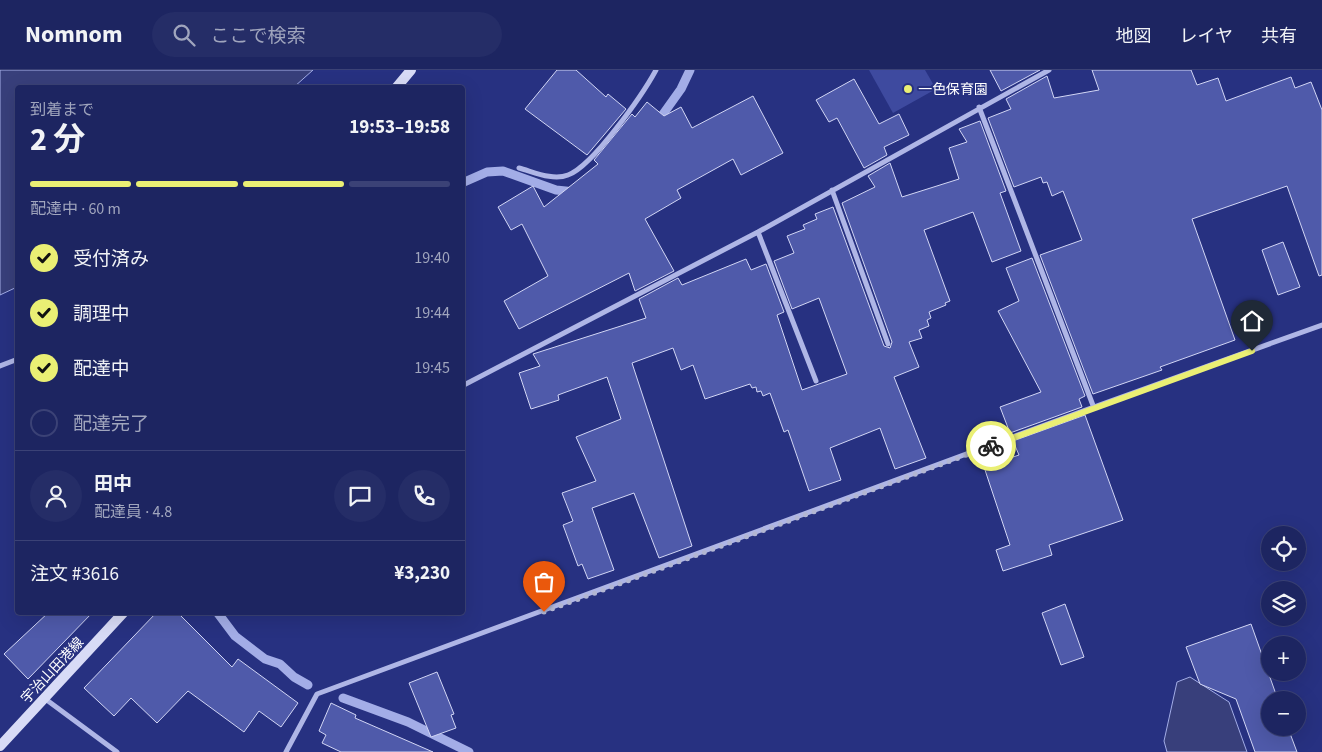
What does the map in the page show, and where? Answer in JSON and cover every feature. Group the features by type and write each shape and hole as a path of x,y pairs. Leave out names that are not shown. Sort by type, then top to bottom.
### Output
{"main road":[{"path":"398,85 411,70"},
{"name":"宇治山田港線","path":"0,746 121,615"}],"street":[{"path":"519,168 554,178 568,175 585,165 636,101 656,70"},
{"path":"465,384 758,232 1049,70"},
{"path":"980,107 1094,408"},
{"path":"832,190 888,344"},
{"path":"758,232 816,381"},
{"path":"286,752 316,694 1322,325"},
{"path":"0,366 15,360"},
{"path":"44,698 117,752"}],"shaded area":[{"path":"0,70 313,70 296,85 15,85 15,288 0,295"},
{"path":"869,70 925,70 936,89 893,113"},
{"path":"1190,677 1229,702 1247,752 1167,752 1164,741 1177,682"}],"building":[{"path":"557,70 576,70 606,97 608,94 626,109 587,155 525,109"},
{"path":"990,70 1040,70 1001,91"},
{"path":"1092,70 1191,70 1197,85 1218,78 1226,101 1291,77 1295,88 1311,82 1322,110 1322,275 1319,276 1287,186 1192,219 1235,340 1160,367 1162,370 1093,394 1040,255 1082,240 1063,191 1052,196 1047,182 1043,183 1041,177 1014,187 988,118 1011,109 1006,99 1047,76 1054,98 1099,90"},
{"path":"854,79 879,124 899,114 909,135 884,147 887,155 864,168 837,118 829,122 816,100"},
{"path":"753,96 783,153 741,175 733,159 677,190 681,198 645,219 674,271 635,291 629,273 519,329 504,301 548,276 522,224 511,230 498,207 533,186 544,207 598,164 594,160 632,114 635,117 647,102 664,116 681,107 692,128"},
{"path":"980,121 1006,191 1000,193 1021,251 992,262 973,212 924,230 950,301 945,303 946,305 929,312 931,318 927,320 929,326 919,330 922,338 909,342 919,367 894,377 926,458 895,469 880,428 830,448 841,480 809,491 788,430 784,432 770,393 763,396 761,391 757,392 756,387 752,388 750,384 705,399 693,365 681,370 673,348 632,363 692,546 659,558 634,493 592,508 614,570 588,579 582,564 578,566 563,525 573,521 562,493 596,481 576,437 621,419 607,377 558,395 559,400 531,409 519,373 540,366 533,354 646,318 639,299 678,278 682,285 746,259 751,270 766,264 784,312 777,315 802,390 847,374 819,298 792,309 774,261 794,253 787,236 805,229 803,225 817,219 815,214 833,207 884,346 890,348 892,342 842,203 875,187 868,176 890,163 902,197 959,179 949,148 967,142 959,129"},
{"path":"1283,242 1300,287 1278,295 1262,250"},
{"path":"1032,258 1085,396 1079,399 1082,407 1010,433 1000,407 1041,392 998,311 1019,301 1006,268"},
{"path":"1085,415 1123,520 1049,545 1052,555 1003,571 996,550 1010,545 984,467 1019,455 1013,441"},
{"path":"1065,604 1084,657 1061,665 1042,613"},
{"path":"46,615 90,615 28,679 4,654"},
{"path":"154,615 180,615 232,667 238,659 298,703 281,727 259,711 244,732 188,691 157,723 131,698 114,716 84,688"},
{"path":"1251,624 1261,652 1261,681 1271,681 1275,691 1261,691 1261,736 1291,736 1297,752 1255,752 1236,699 1200,684 1186,647"},
{"path":"437,672 454,714 451,715 456,728 431,737 409,683"},
{"path":"331,703 356,715 355,718 433,752 341,752 322,743 326,735 319,731"}],"waterway":[{"path":"656,124 681,89 690,70"},
{"path":"465,182 487,172 503,171 556,190 575,192"},
{"path":"219,615 235,636 265,659 280,664 294,677 308,685"},
{"path":"343,698 408,722 469,752"}],"way so far":[{"path":"544,612 991,446"}],"place":[{"name":"一色保育園","path":"908,89"}],"route":[{"path":"991,446 1080,412 1252,351"}]}
